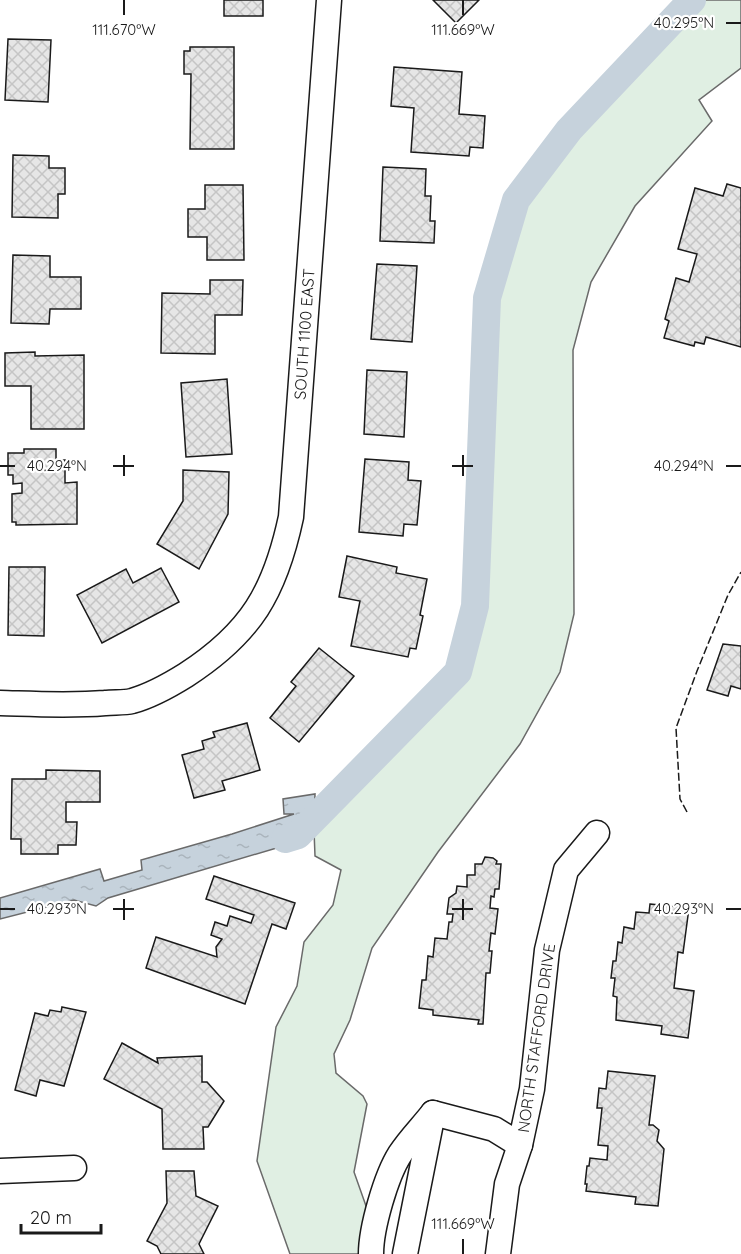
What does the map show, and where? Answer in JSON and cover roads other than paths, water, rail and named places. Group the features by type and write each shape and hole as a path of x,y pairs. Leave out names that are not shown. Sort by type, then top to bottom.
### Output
{"street":[{"name":"SOUTH 1100 EAST","path":"0,703 76,705 132,701 172,684 198,667 243,629 273,581 291,517 329,0"},
{"name":"NORTH STAFFORD DRIVE","path":"498,1254 507,1184 520,1145 532,1089 548,950 567,870 597,833"},
{"path":"433,1113 494,1129 520,1145"},
{"path":"371,1254 371,1239 399,1155 433,1113"},
{"path":"405,1254 433,1113"},
{"path":"0,1171 74,1168"}],"water":[{"path":"315,794 314,830 290,844 108,898 96,906 74,900 0,919 0,898 100,869 104,881 142,870 141,860 294,814 284,814 283,799"}],"waterway":[{"path":"285,839 298,835 458,672 475,606 487,298 516,200 569,130 692,0"}]}
